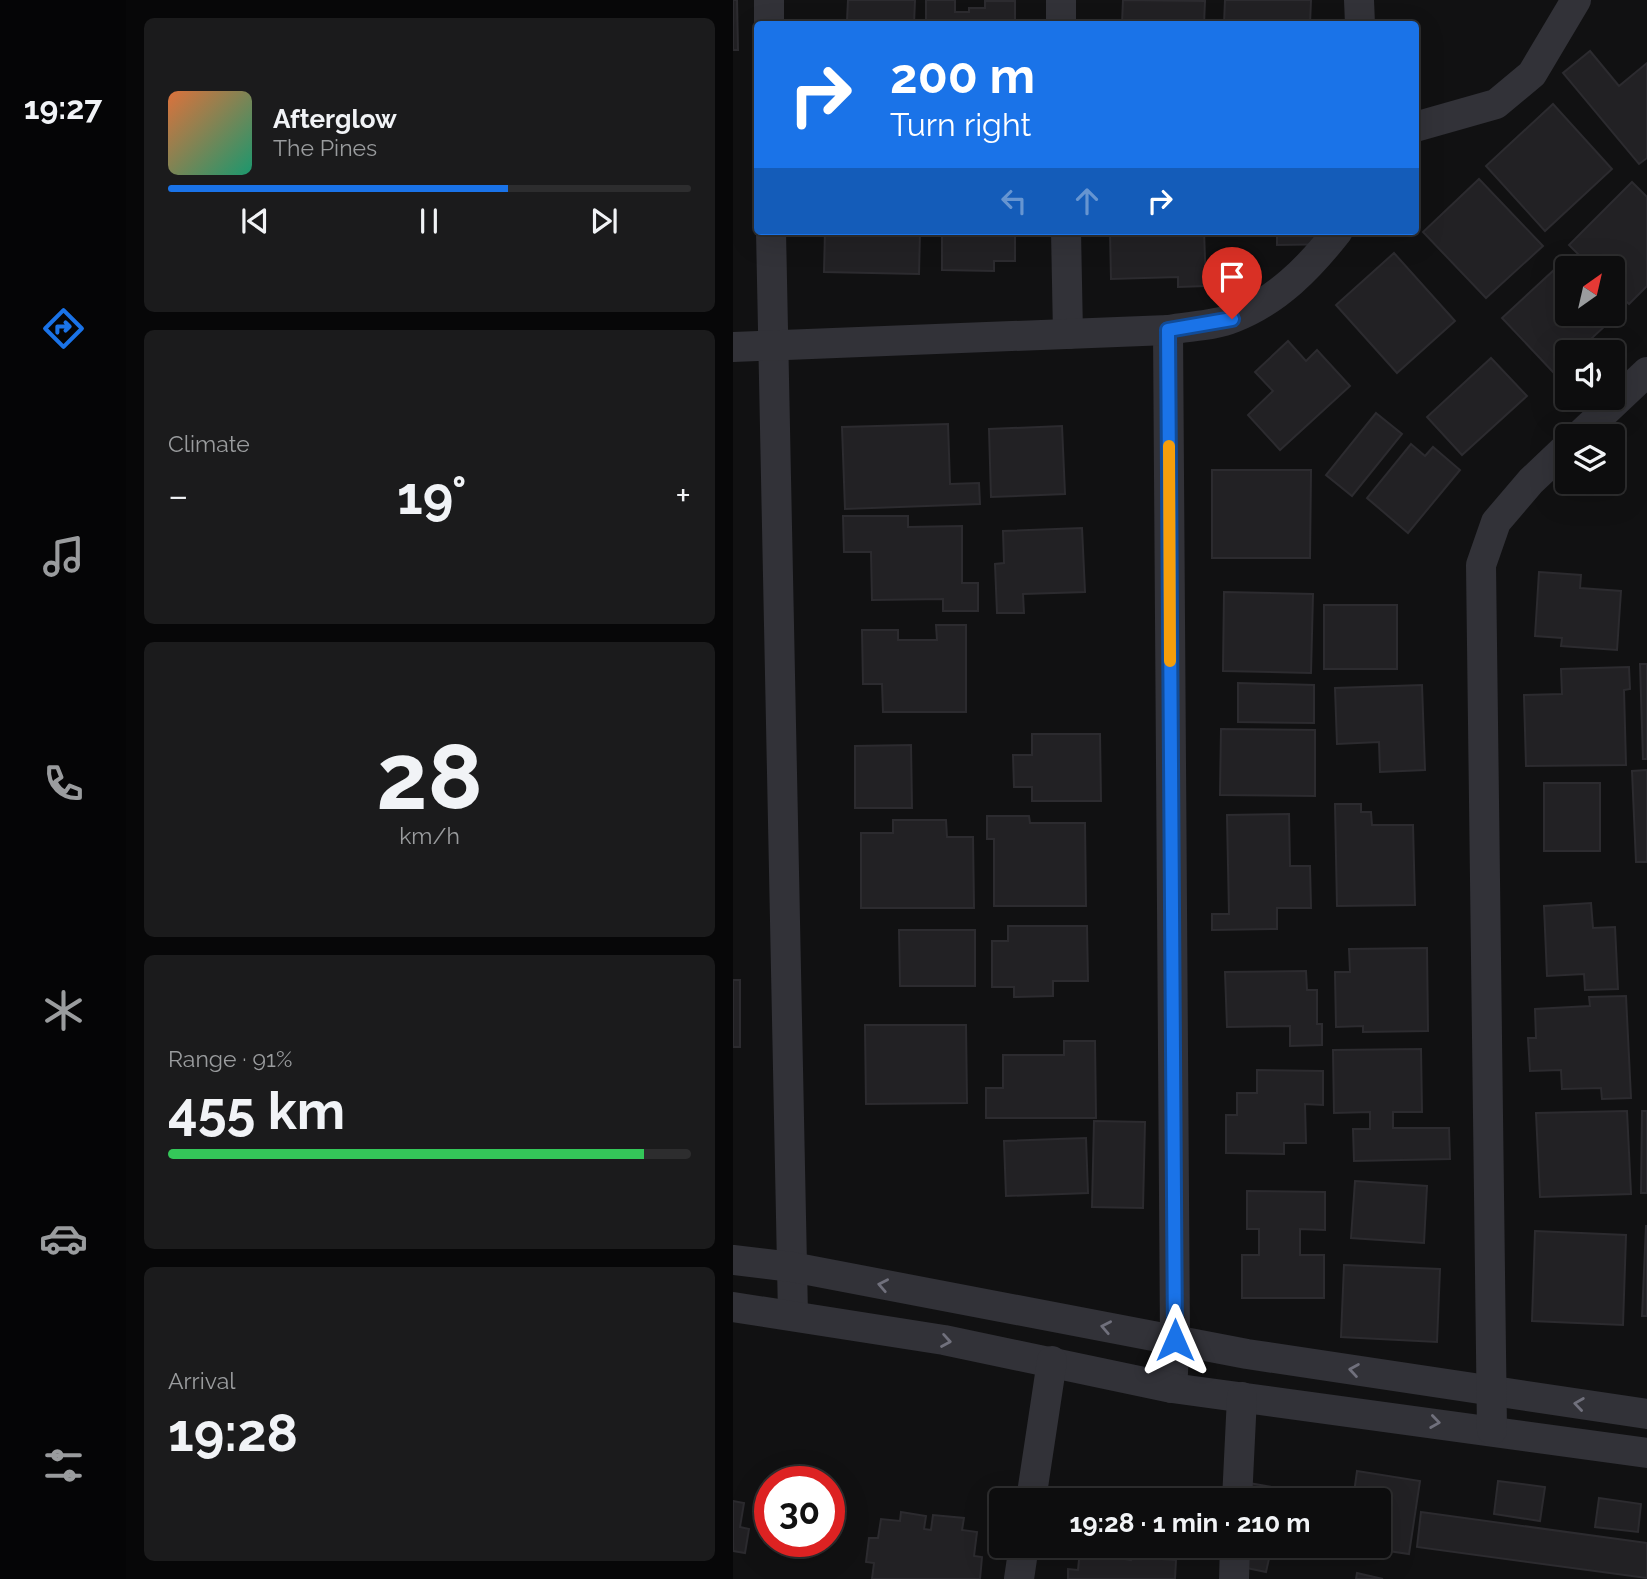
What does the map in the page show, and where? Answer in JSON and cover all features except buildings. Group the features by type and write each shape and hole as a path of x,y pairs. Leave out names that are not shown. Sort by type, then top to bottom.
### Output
{"street":[{"path":"769,0 769,21"},
{"path":"1061,0 1061,21"},
{"path":"1359,0 1360,21"},
{"path":"1419,126 1496,104 1532,74 1576,0"},
{"path":"771,235 793,1315"},
{"path":"1065,235 1068,334"},
{"path":"733,347 1168,330 1232,319 1277,294 1313,262 1335,235"},
{"path":"1168,330 1175,1340 1172,1388"},
{"path":"1592,424 1647,372"},
{"path":"1492,1430 1481,565 1496,522 1531,481 1555,458"},
{"path":"733,1260 792,1267 1247,1354 1647,1414"},
{"path":"733,1307 944,1340 1172,1388 1647,1453"},
{"path":"1033,1488 1052,1361"},
{"path":"1238,1488 1242,1396"},
{"path":"1019,1579 1022,1558"},
{"path":"1234,1579 1235,1558"}],"slow traffic":[{"path":"1169,446 1170,661"}],"route":[{"path":"1175,1340 1168,330 1232,319"}]}
